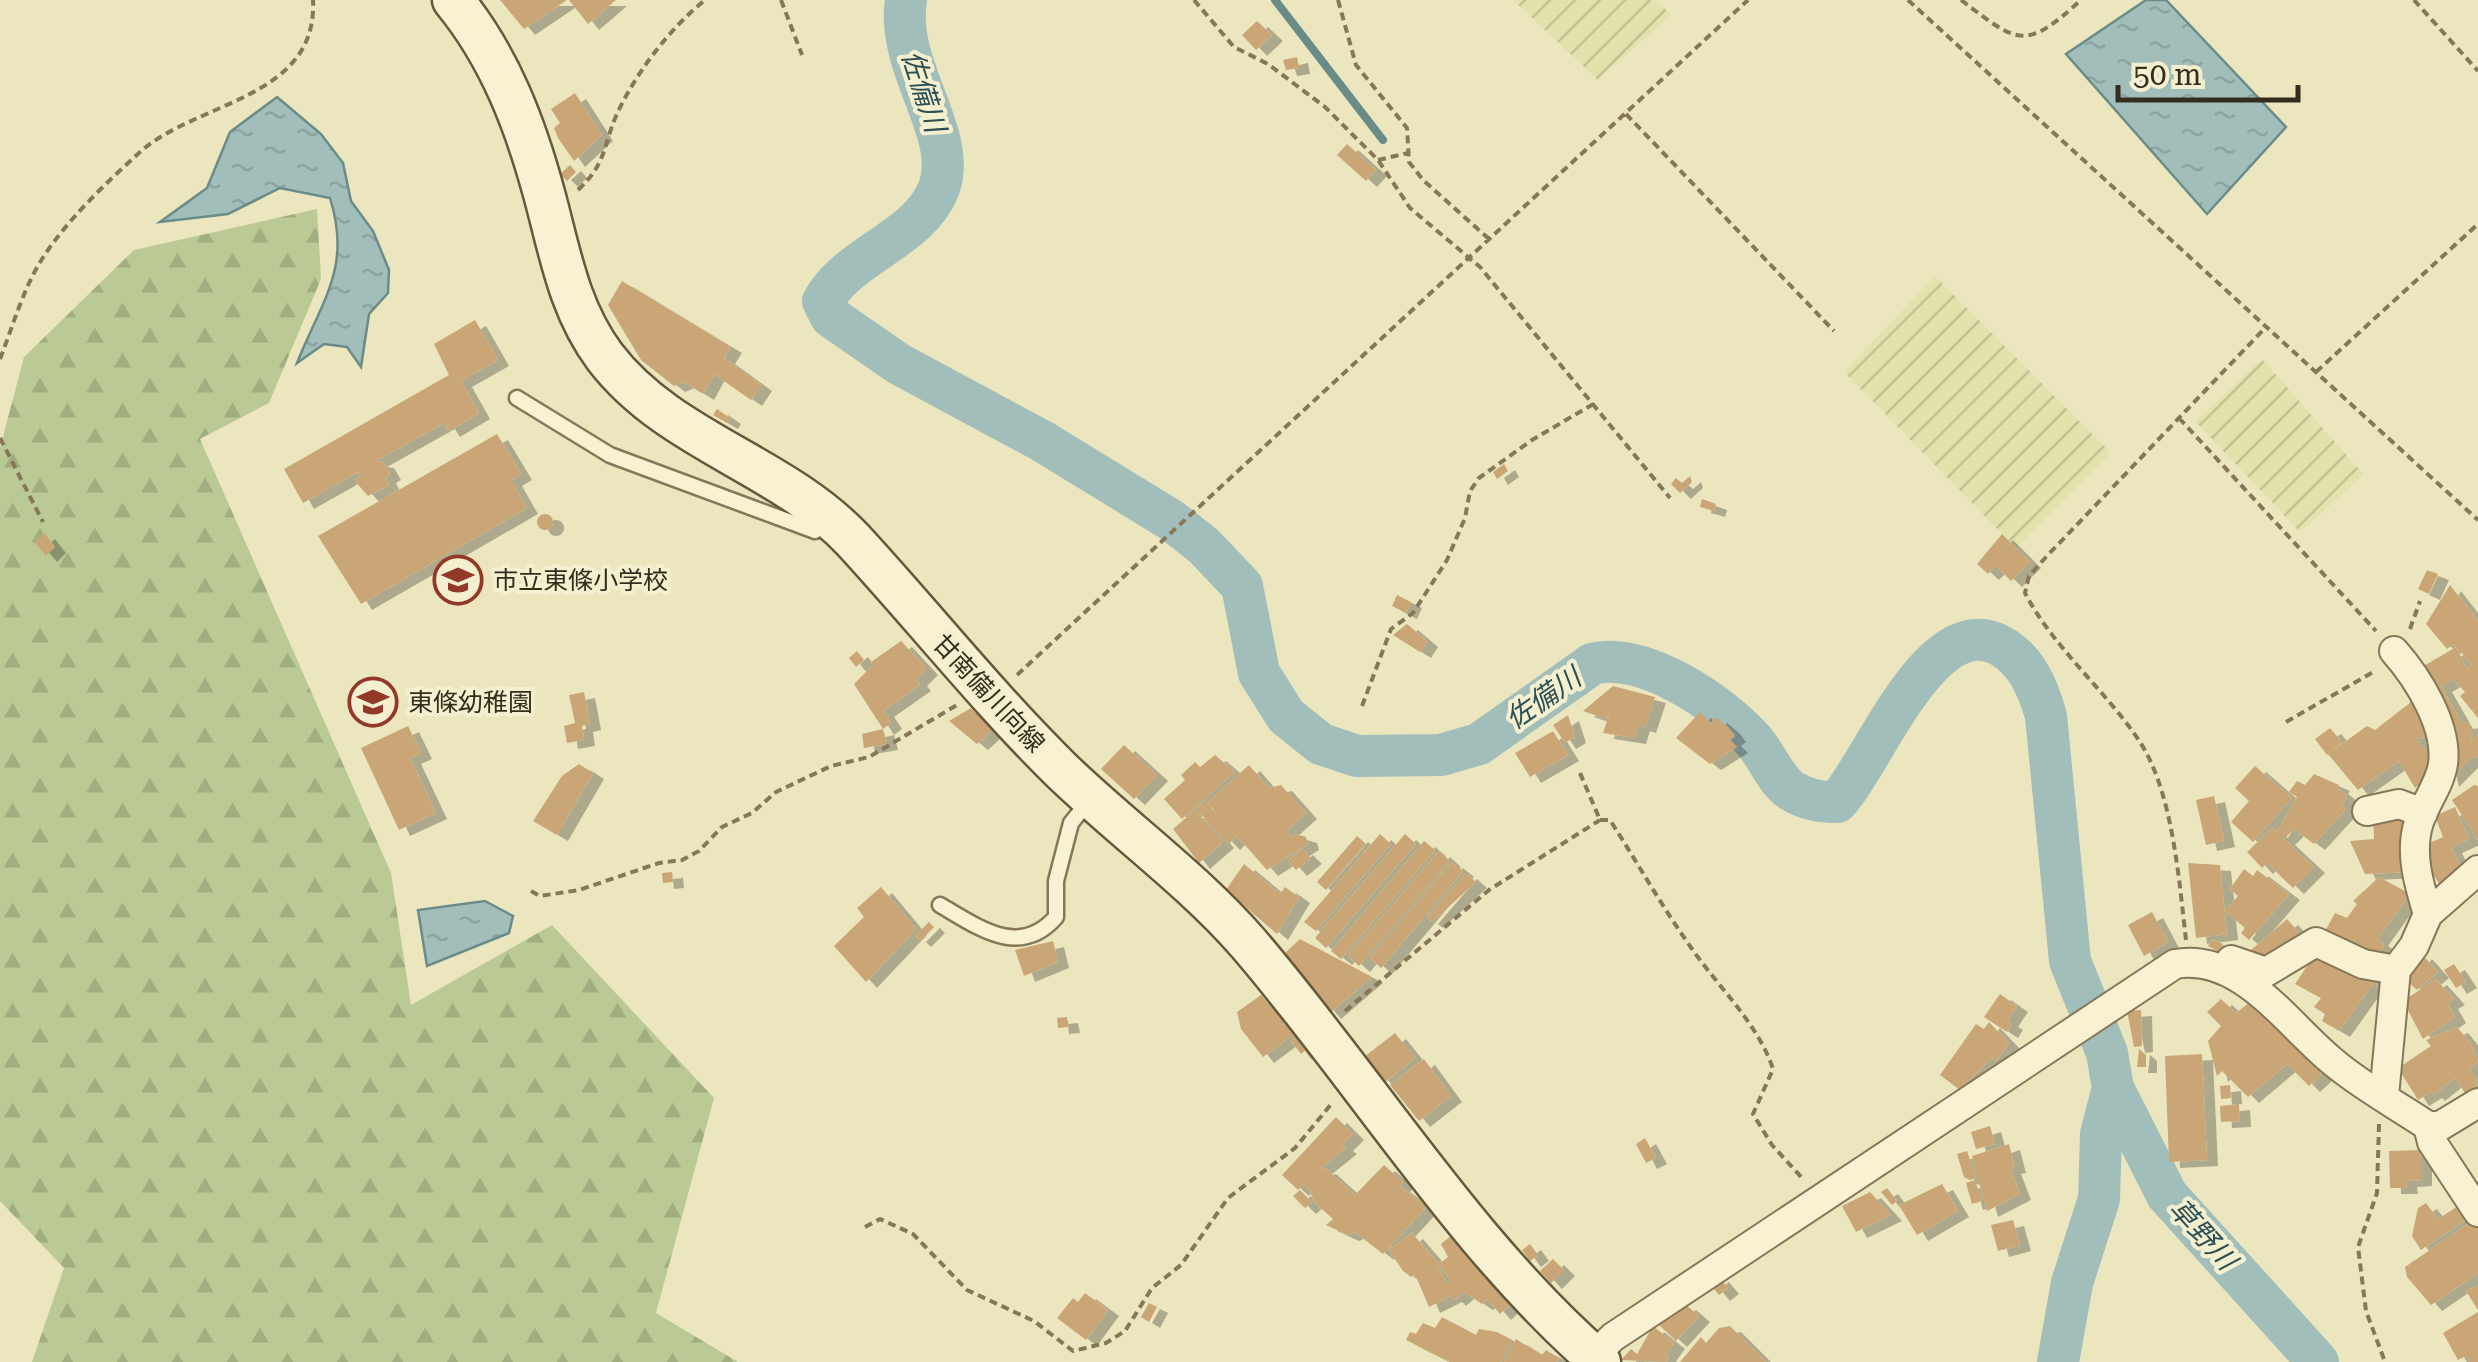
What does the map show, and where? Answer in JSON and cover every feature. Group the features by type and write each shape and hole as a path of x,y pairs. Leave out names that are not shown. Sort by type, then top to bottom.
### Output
{"main road":[{"name":"甘南備川向線","path":"452,0 504,80 521,118 579,315 593,340 628,383 650,404 778,478 829,516 986,692 1091,798 1224,918 1512,1271 1593,1360"}],"street":[{"path":"2394,651 2406,664 2440,734 2442,764 2415,846 2417,879 2428,914"},
{"path":"2367,811 2399,804 2423,813"},
{"path":"2384,1096 2396,970 2414,946 2428,914 2478,870"},
{"path":"2218,967 2233,959 2260,972 2276,970 2316,942 2362,964 2396,970"},
{"path":"1593,1360 1613,1337 2175,964 2218,967 2240,978 2335,1064 2428,1126 2440,1126 2478,1103"},
{"path":"2428,1126 2432,1142 2478,1212"}],"lane":[{"path":"517,398 610,455 815,531 829,516"},
{"path":"940,905 1006,940 1036,934 1048,927 1056,917 1056,881 1071,824 1091,798"}],"path":[{"path":"0,358 29,284 54,242 144,148 250,93 294,64 310,34 312,0"},
{"path":"546,204 571,196 586,183 605,158 615,118 664,39 705,0"},
{"path":"781,0 802,54"},
{"path":"1194,0 1234,47 1268,64 1325,107 1378,160 1410,208 1480,267 1670,498"},
{"path":"1338,0 1356,64 1407,128 1409,162 1423,180 1489,238"},
{"path":"531,891 540,896 580,890 659,863 682,860 699,851 722,827 752,812 776,792 831,766 869,757 986,692 1120,580 1748,0"},
{"path":"1908,0 2478,520"},
{"path":"1961,0 2007,35 2023,39 2040,35 2081,0"},
{"path":"2414,0 2478,71"},
{"path":"1626,114 1834,331"},
{"path":"1378,160 1409,153"},
{"path":"2316,372 2478,224"},
{"path":"2188,962 2176,857 2158,784 2141,742 2024,594 2038,567 2266,327"},
{"path":"1362,706 1391,630 1413,612 1439,574 1464,518 1470,491 1479,478 1595,403"},
{"path":"2179,418 2394,651"},
{"path":"0,438 43,522"},
{"path":"2286,722 2357,684 2394,651 2408,632 2420,601"},
{"path":"1580,773 1600,820"},
{"path":"1320,1032 1488,890 1600,820 1610,820 1690,947 1751,1026 1770,1059 1773,1069 1753,1114 1760,1129 1818,1200"},
{"path":"865,1227 880,1219 890,1221 913,1234 983,1300 1034,1320 1073,1351 1094,1346 1125,1331 1152,1288 1181,1265 1228,1198 1295,1148 1328,1106 1358,1081"},
{"path":"2384,1096 2377,1193 2358,1248 2366,1311 2385,1362"}],"green space":[{"path":"1513,0 1657,0 1671,15 1598,80"},
{"path":"317,209 321,279 269,403 200,439 391,873 411,1005 552,925 714,1098 656,1313 738,1362 32,1362 64,1268 0,1201 0,448 24,357 134,250"},
{"path":"1935,276 2111,453 2016,548 1844,372"},
{"path":"2262,359 2364,475 2300,532 2195,421"}],"water":[{"path":"2146,0 2166,0 2286,127 2207,214 2066,54"},
{"path":"277,97 321,134 343,163 351,201 373,231 389,270 388,293 369,314 361,367 347,347 324,344 297,363 336,264 338,244 330,198 280,188 228,214 160,222 207,188 230,132"},
{"path":"485,901 513,916 509,933 427,966 418,910"}],"building":[{"path":"500,0 567,0 524,29"},
{"path":"569,0 616,0 588,24"},
{"path":"1257,21 1272,35 1256,50 1242,35"},
{"path":"1297,57 1299,68 1286,70 1283,60"},
{"path":"575,93 602,135 574,161 558,138 554,128 560,123 551,109"},
{"path":"1347,144 1376,170 1366,181 1337,155"},
{"path":"570,165 576,172 567,181 560,174"},
{"path":"622,281 731,347 724,358 761,385 751,400 714,374 703,394 684,382 674,386 641,360 608,305"},
{"path":"475,320 498,360 461,381 479,413 449,431 444,423 376,461 383,462 390,474 385,477 389,485 368,496 354,480 361,477 358,472 303,503 284,469 449,375 434,344"},
{"path":"717,409 730,418 727,423 713,415"},
{"path":"497,434 521,474 511,480 527,508 361,604 318,536"},
{"path":"1504,464 1508,471 1497,479 1493,472"},
{"path":"1690,476 1692,482 1680,493 1671,484 1676,478 1682,483"},
{"path":"1702,499 1716,504 1714,511 1700,507"},
{"path":"545,514 553,522 545,530 537,522"},
{"path":"44,533 55,547 46,556 34,542"},
{"path":"2002,534 2030,562 2011,581 1996,566 1988,574 1977,564"},
{"path":"2427,570 2438,574 2429,594 2418,589"},
{"path":"2450,585 2478,621 2478,718 2460,696 2465,692 2453,679 2441,686 2462,723 2469,722 2472,741 2478,735 2478,758 2473,756 2448,781 2422,667 2456,647 2467,668 2472,665 2454,644 2447,649 2426,624"},
{"path":"1397,595 1411,602 1406,613 1392,606"},
{"path":"1407,624 1427,641 1420,652 1393,635"},
{"path":"901,641 927,669 916,680 920,685 883,711 891,723 883,729 854,684 873,665 871,662"},
{"path":"857,651 864,660 856,667 849,658"},
{"path":"1613,686 1655,697 1645,727 1639,725 1635,738 1603,733 1610,711 1606,719 1583,711"},
{"path":"584,692 590,724 582,726 584,740 567,743 564,726 575,723 569,695"},
{"path":"2411,702 2431,731 2421,739 2414,736 2433,761 2427,766 2431,772 2415,788 2399,761 2358,790 2328,754 2367,726 2375,730"},
{"path":"971,708 992,730 977,744 949,721"},
{"path":"1700,712 1711,723 1716,717 1735,736 1730,740 1737,747 1710,764 1676,738"},
{"path":"1568,715 1575,737 1565,743 1553,725"},
{"path":"408,726 421,753 410,758 436,813 399,830 361,748"},
{"path":"2330,728 2342,742 2327,755 2315,739"},
{"path":"883,729 887,744 864,748 862,734"},
{"path":"1553,731 1568,755 1530,777 1515,753"},
{"path":"1124,745 1157,775 1134,799 1101,769"},
{"path":"1215,755 1235,772 1182,819 1164,799 1185,780 1181,775 1195,762 1200,767"},
{"path":"579,764 593,773 557,835 533,821 562,776"},
{"path":"1249,765 1269,788 1281,785 1306,813 1286,831 1291,837 1306,837 1308,844 1267,870 1237,836 1229,844 1196,809 1205,801 1217,814 1208,802"},
{"path":"2255,766 2292,798 2253,842 2231,822 2249,801 2235,788"},
{"path":"2314,774 2339,785 2337,788 2347,796 2341,806 2346,809 2314,844 2294,829 2284,839 2314,867 2293,888 2267,863 2262,868 2247,852 2272,828 2277,832 2297,797 2289,792 2297,781 2305,785"},
{"path":"2478,786 2478,840 2452,800"},
{"path":"2214,796 2224,841 2206,845 2196,800"},
{"path":"2455,807 2469,839 2451,847 2464,875 2441,886 2432,873 2425,845 2443,837 2435,816"},
{"path":"1195,810 1223,842 1199,863 1173,829"},
{"path":"2404,816 2406,872 2365,874 2350,841 2374,839 2373,817"},
{"path":"1380,834 1391,844 1316,931 1304,922"},
{"path":"1405,834 1416,844 1326,948 1315,938"},
{"path":"1357,836 1366,844 1326,890 1317,882"},
{"path":"1424,841 1435,850 1341,959 1331,951"},
{"path":"1302,849 1311,858 1296,870 1288,861"},
{"path":"1439,851 1450,861 1359,966 1348,956"},
{"path":"1452,862 1463,871 1381,968 1370,958"},
{"path":"2188,863 2220,865 2227,934 2196,938"},
{"path":"1244,864 1280,894 1285,887 1299,897 1277,934 1226,890"},
{"path":"2244,869 2253,876 2257,870 2289,894 2249,940 2241,933 2245,928 2225,911 2238,896 2230,889"},
{"path":"672,872 673,882 663,883 662,873"},
{"path":"1466,873 1476,882 1432,922 1427,918"},
{"path":"2379,877 2410,894 2377,940 2384,945 2377,955 2324,933 2335,913 2347,918 2357,904 2353,901"},
{"path":"881,887 916,929 866,982 834,946 864,917 857,908"},
{"path":"2152,912 2168,942 2144,956 2128,925"},
{"path":"2287,919 2306,940 2265,962 2251,950"},
{"path":"929,922 934,927 920,941 915,936"},
{"path":"1300,939 1372,977 1330,1013 1286,960 1284,954"},
{"path":"2212,939 2223,944 2219,952 2208,946"},
{"path":"1053,941 1058,962 1024,976 1015,950"},
{"path":"2319,948 2373,967 2387,987 2377,987 2376,979 2339,1031 2322,1021 2325,1014 2314,1007 2321,998 2295,984"},
{"path":"2421,953 2438,972 2417,990 2403,977"},
{"path":"2454,964 2466,982 2456,988 2444,970"},
{"path":"2436,979 2454,999 2447,1003 2455,1017 2423,1039 2403,1001"},
{"path":"2000,994 2017,1006 2007,1021 2012,1024 2007,1032 1984,1017"},
{"path":"1261,995 1281,1018 1281,1025 1285,1023 1294,1034 1263,1057 1241,1029 1237,1012"},
{"path":"2221,999 2236,1013 2250,1002 2322,1074 2309,1086 2287,1064 2248,1097 2222,1071 2217,1076 2208,1041 2221,1026 2207,1012"},
{"path":"2141,1010 2142,1046 2134,1047 2127,1011"},
{"path":"1067,1017 1069,1027 1058,1028 1057,1018"},
{"path":"1989,1022 2009,1043 1996,1061 1991,1058 1960,1090 1940,1075 1976,1024 1984,1029"},
{"path":"2457,1027 2471,1044 2478,1062 2469,1068 2478,1084 2465,1093 2455,1078 2434,1095 2431,1092 2418,1100 2398,1068 2431,1046 2426,1040"},
{"path":"1395,1033 1415,1058 1384,1083 1364,1057"},
{"path":"1297,1036 1307,1049 1301,1054 1291,1041"},
{"path":"2139,1049 2146,1055 2146,1067 2137,1067"},
{"path":"2202,1054 2207,1160 2169,1162 2165,1056"},
{"path":"1424,1059 1451,1096 1419,1121 1390,1085"},
{"path":"2230,1085 2231,1098 2221,1099 2220,1086"},
{"path":"2239,1104 2240,1121 2221,1122 2220,1106"},
{"path":"1336,1117 1353,1134 1342,1145 1346,1148 1320,1169 1325,1168 1355,1195 1384,1165 1403,1182 1399,1186 1427,1206 1383,1254 1355,1232 1348,1235 1326,1225 1333,1219 1315,1203 1309,1189 1304,1184 1298,1190 1282,1175"},
{"path":"1990,1126 1995,1144 1976,1149 1971,1132"},
{"path":"1645,1138 1656,1158 1646,1163 1636,1144"},
{"path":"2009,1144 2015,1167 2010,1168 2020,1194 1987,1211 1972,1156"},
{"path":"2421,1150 2421,1180 2406,1181 2407,1188 2390,1188 2389,1151"},
{"path":"1967,1151 1976,1178 1970,1180 1964,1177 1957,1154"},
{"path":"1975,1180 1982,1201 1972,1204 1966,1183"},
{"path":"1942,1184 1958,1211 1917,1235 1899,1205"},
{"path":"1887,1188 1897,1201 1892,1205 1881,1192"},
{"path":"1300,1190 1312,1202 1305,1208 1293,1196"},
{"path":"1870,1192 1891,1215 1856,1232 1842,1206"},
{"path":"2426,1203 2438,1219 2458,1206 2467,1219 2421,1250 2412,1236 2418,1208"},
{"path":"2013,1220 2020,1245 1998,1251 1991,1225"},
{"path":"2474,1220 2478,1226 2478,1273 2431,1305 2407,1277 2405,1267"},
{"path":"1412,1233 1436,1261 1446,1284 1450,1280 1439,1264 1448,1257 1441,1244 1454,1233 1513,1302 1500,1314 1487,1299 1482,1304 1464,1292 1455,1300 1451,1296 1429,1307 1415,1274 1411,1277 1403,1271 1389,1250"},
{"path":"1530,1244 1538,1255 1530,1261 1522,1250"},
{"path":"1553,1259 1564,1270 1551,1283 1540,1271"},
{"path":"1718,1276 1728,1288 1719,1295 1709,1283"},
{"path":"2478,1285 2478,1310 2466,1291"},
{"path":"1085,1293 1108,1310 1086,1340 1057,1318 1073,1298 1078,1302"},
{"path":"1149,1303 1157,1307 1149,1322 1141,1317"},
{"path":"1685,1304 1699,1316 1676,1341 1657,1323"},
{"path":"2478,1312 2478,1362 2470,1362 2466,1356 2458,1360 2443,1333"},
{"path":"1442,1317 1476,1335 1479,1329 1512,1340 1501,1362 1450,1362 1406,1340 1423,1323 1435,1328"},
{"path":"1653,1326 1674,1343 1665,1355 1669,1358 1666,1362 1621,1360 1631,1349 1637,1354"},
{"path":"1730,1326 1766,1362 1680,1362 1701,1337 1706,1343 1719,1328"},
{"path":"1516,1339 1542,1355 1546,1350 1559,1358 1557,1362 1504,1362"}],"waterway":[{"name":"佐備川","path":"906,0 909,50 941,145 943,167 939,188 916,221 835,284 823,301 831,317 899,364 1042,441 1171,520 1204,546 1242,586 1259,673 1286,716 1321,744 1357,756 1441,755 1479,744 1592,664 1612,662 1657,672 1680,683 1740,726 1786,787 1808,798 1837,802 1907,695 1928,668 1951,648 1975,640 2001,646 2025,667 2046,716 2070,961 2107,1053 2113,1088 2101,1134 2099,1199 2072,1283 2058,1362"},
{"path":"1275,0 1383,140"},
{"name":"草野川","path":"2113,1088 2167,1195 2318,1362"}],"place":[{"name":"市立東條小学校","path":"458,580"},
{"name":"東條幼稚園","path":"373,702"}]}
